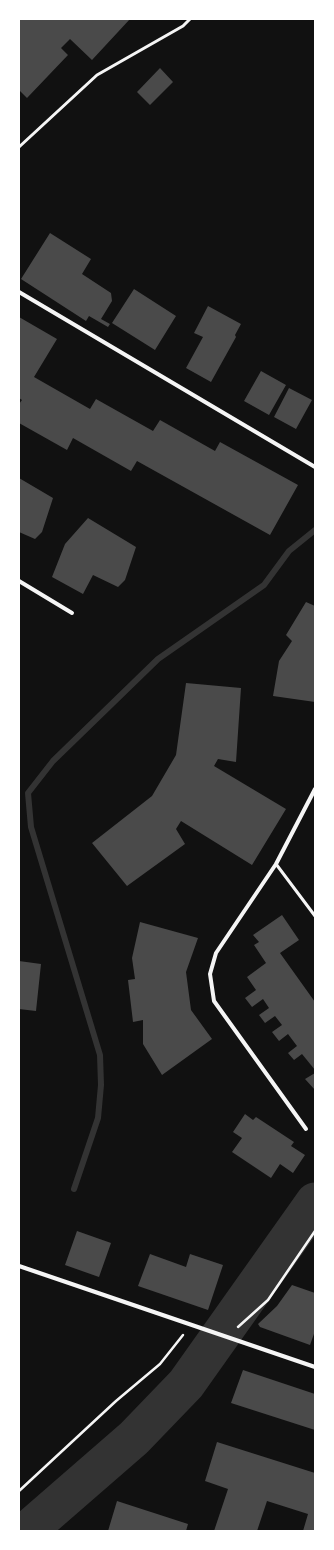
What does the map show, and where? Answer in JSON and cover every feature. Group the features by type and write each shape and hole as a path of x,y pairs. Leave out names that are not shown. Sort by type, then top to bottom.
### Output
{"street":[{"path":"19,292 315,467"},
{"path":"19,581 72,613"},
{"path":"306,1129 214,1001 210,974 216,953 276,864 315,789"},
{"path":"19,1266 315,1367"}],"lane":[{"path":"19,148 97,75 183,26 190,19"},
{"path":"276,864 315,916"}],"path":[{"path":"226,1337 268,1300 315,1231"},
{"path":"19,1491 116,1402 160,1364 191,1325"}],"building":[{"path":"19,19 130,19 92,60 70,39 61,48 68,55 27,98 19,90"},
{"path":"160,68 173,82 150,105 137,92"},
{"path":"50,233 91,259 82,274 111,293 112,301 101,319 110,324 108,327 89,316 86,321 21,279"},
{"path":"134,289 176,316 155,350 112,323"},
{"path":"208,306 241,324 235,335 236,337 211,382 186,368 203,337 194,333"},
{"path":"19,317 57,339 34,377 90,409 96,399 153,431 160,420 215,451 220,442 298,485 270,535 137,461 131,471 73,438 67,450 19,423 19,404 22,400 19,398"},
{"path":"261,371 286,385 269,415 244,401"},
{"path":"289,388 312,400 296,429 274,417"},
{"path":"19,478 53,498 42,532 35,539 19,532"},
{"path":"88,518 136,547 125,580 118,587 93,575 83,594 52,577 65,544"},
{"path":"306,602 315,606 315,702 273,696 279,661 292,641 286,635"},
{"path":"186,683 241,688 236,762 218,759 214,766 286,809 252,865 181,821 176,829 185,844 127,886 92,843 152,796 176,755"},
{"path":"282,915 299,940 280,953 315,1002 315,1070 302,1054 294,1060 288,1053 297,1046 288,1034 279,1041 272,1032 282,1025 275,1016 265,1023 259,1015 269,1008 263,999 252,1007 245,998 256,990 247,977 266,963 254,945 259,942 253,935"},
{"path":"140,922 198,938 186,972 191,1010 212,1039 162,1075 143,1044 143,1020 133,1022 128,980 135,979 132,958"},
{"path":"19,961 41,964 36,1011 19,1009"},
{"path":"315,1073 315,1090 305,1079"},
{"path":"245,1114 253,1120 256,1117 294,1142 291,1146 305,1155 293,1173 280,1164 271,1178 232,1152 242,1138 233,1132"},
{"path":"77,1231 111,1243 99,1277 65,1265"},
{"path":"150,1254 186,1267 190,1254 223,1265 208,1310 138,1286"},
{"path":"292,1285 315,1293 315,1331 310,1345 260,1327 258,1324 277,1306"},
{"path":"243,1370 315,1394 315,1430 231,1403"},
{"path":"217,1442 315,1473 315,1531 303,1531 308,1514 267,1501 257,1531 214,1531 228,1489 205,1481"},
{"path":"117,1501 188,1524 186,1531 108,1531"}],"waterway":[{"path":"74,1189 98,1118 101,1085 100,1055 31,827 28,793 53,761 158,659 264,585 289,551 315,530"},
{"path":"27,1531 134,1438 186,1384 315,1202"}]}
